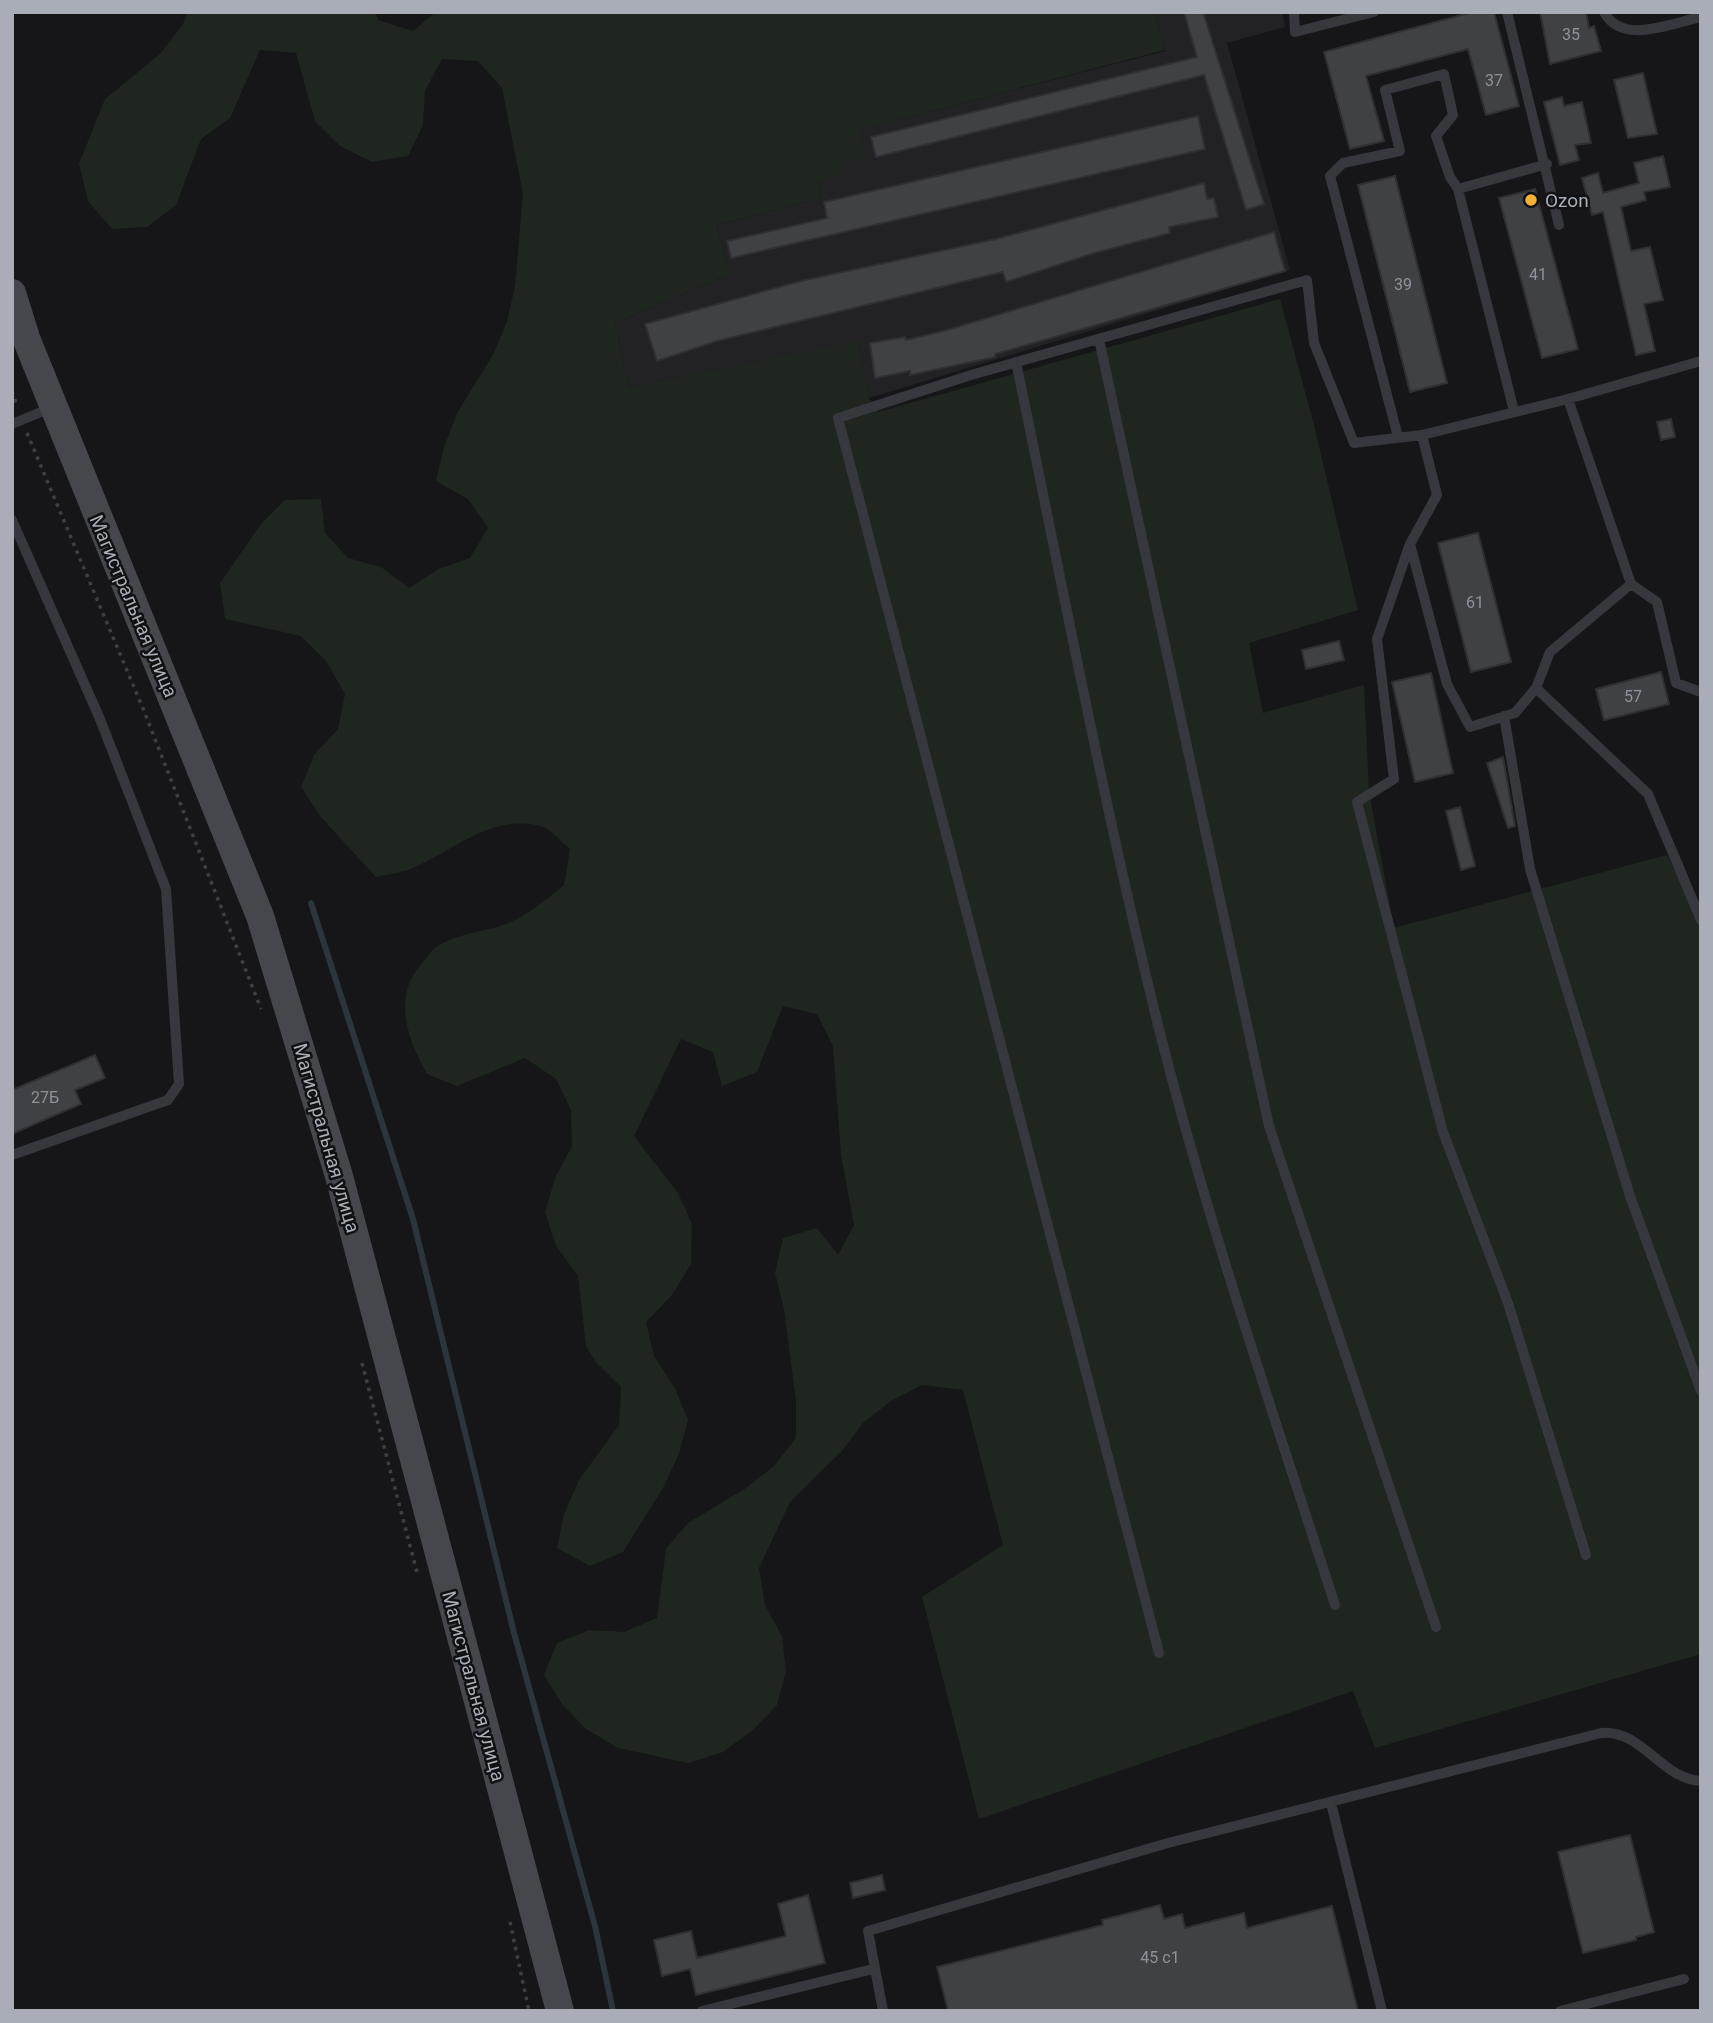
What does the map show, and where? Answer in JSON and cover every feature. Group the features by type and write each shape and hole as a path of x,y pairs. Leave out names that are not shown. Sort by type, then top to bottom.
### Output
{"main road":[{"name":"Магистральная улица","path":"12,293 53,407 260,916 278,970 339,1176 560,2011"}],"lane":[{"path":"1294,12 1296,32 1374,12"},
{"path":"1507,12 1547,164 1559,225"},
{"path":"1604,12 1615,27 1631,31 1701,16"},
{"path":"1398,437 1329,176 1343,163 1400,151 1385,90 1444,74 1453,115 1437,136 1450,177 1458,189 1514,411"},
{"path":"1458,189 1547,164"},
{"path":"1159,1653 838,418 1016,362 1307,280 1314,343 1354,443 1422,435 1568,399 1701,361"},
{"path":"1099,339 1269,1126 1436,1627"},
{"path":"1016,362 1096,746 1158,1025 1223,1259 1335,1605"},
{"path":"1568,399 1631,583 1657,602 1676,683 1701,692"},
{"path":"17,422 53,407"},
{"path":"1422,435 1437,495 1410,544 1377,639 1394,779 1357,802 1443,1132 1508,1303 1586,1555"},
{"path":"12,520 100,719 166,889 178,1084 168,1100 12,1155"},
{"path":"1410,544 1447,684 1470,727 1515,713 1535,688 1550,652 1631,583"},
{"path":"1535,688 1648,794 1701,920"},
{"path":"1504,716 1530,869 1630,1195 1701,1391"},
{"path":"883,2011 868,1931 1168,1843 1608,1732 1634,1742 1685,1777 1701,1781"},
{"path":"1331,1803 1382,2011"},
{"path":"702,2011 873,1969"},
{"path":"1560,2011 1685,1979"}],"path":[{"path":"12,391 17,422 144,711 262,1010"},
{"path":"360,1358 421,1584"},
{"path":"508,1915 530,2011"}],"shaded area":[{"path":"188,12 375,12 378,20 413,31 436,12 1154,12 1165,50 859,130 867,158 844,162 839,176 819,181 820,198 716,225 730,274 615,323 629,387 858,341 869,398 878,412 1280,299 1314,425 1358,610 1249,643 1263,713 1364,685 1369,792 1394,928 1667,855 1701,925 1701,1654 1375,1748 1353,1691 979,1819 922,1597 1003,1545 963,1390 922,1385 891,1401 863,1423 842,1451 790,1502 759,1568 765,1605 782,1636 786,1671 777,1705 753,1730 723,1752 688,1763 618,1748 586,1729 562,1704 544,1675 557,1643 589,1630 624,1632 657,1618 666,1549 688,1523 746,1488 774,1466 796,1438 796,1401 784,1309 775,1273 783,1238 817,1228 838,1255 854,1225 841,1155 833,1046 817,1014 783,1006 757,1072 722,1086 713,1052 681,1039 634,1136 678,1193 692,1224 691,1264 672,1295 646,1322 654,1356 675,1388 688,1420 679,1454 663,1488 623,1552 590,1566 557,1548 564,1514 579,1480 619,1425 621,1387 595,1361 586,1346 578,1276 556,1246 545,1212 555,1178 572,1146 571,1110 556,1079 525,1058 457,1086 427,1074 413,1046 405,1002 414,974 437,947 455,938 514,920 564,885 570,849 544,827 505,825 474,836 413,868 376,877 321,817 301,787 314,755 338,729 345,694 326,661 301,636 225,619 220,583 261,524 285,500 321,499 325,533 348,558 381,567 409,588 439,569 470,558 488,528 468,499 436,481 444,447 457,413 494,353 507,321 515,286 523,194 502,88 478,61 442,59 425,91 423,125 408,156 372,162 340,146 315,121 296,53 260,50 230,118 201,139 176,205 147,227 112,229 88,201 79,164 105,99 161,53 183,24"},
{"path":"1154,12 1282,12 1285,27 1227,43 1290,270 869,398 858,342 629,387 615,323 730,274 716,225 820,198 819,181 844,162 858,130 1165,51"}],"building":[{"path":"1184,12 1203,12 1264,204 1246,210 1204,75 876,157 871,137 1197,57"},
{"path":"1473,12 1494,12 1519,106 1486,115 1468,49 1366,76 1384,141 1350,149 1324,52"},
{"path":"1540,12 1586,12 1589,28 1594,26 1601,51 1550,64"},
{"path":"1643,73 1657,134 1628,138 1614,80"},
{"path":"1562,97 1564,106 1582,102 1591,143 1575,145 1579,160 1560,165 1544,102"},
{"path":"1198,116 1205,149 731,258 727,241 827,218 824,202"},
{"path":"1663,156 1670,187 1644,192 1646,200 1621,207 1631,251 1650,247 1663,300 1644,304 1655,351 1636,355 1603,212 1592,215 1582,178 1598,173 1603,193 1639,183 1634,163"},
{"path":"1395,176 1447,383 1410,392 1358,185"},
{"path":"1204,183 1207,199 1214,198 1218,217 1169,227 1170,233 1091,254 1006,282 1003,272 717,341 657,361 645,324 801,281 996,239"},
{"path":"1535,189 1578,349 1542,358 1499,198"},
{"path":"1274,232 1285,271 995,354 995,357 910,375 910,371 875,378 870,343 905,337 906,340 947,330"},
{"path":"1671,419 1675,437 1661,440 1657,422"},
{"path":"1478,533 1511,662 1471,672 1438,543"},
{"path":"1339,641 1344,660 1306,669 1302,650"},
{"path":"1661,672 1669,704 1604,720 1596,689"},
{"path":"1431,673 1453,773 1415,782 1392,682"},
{"path":"1503,757 1515,826 1508,828 1487,763"},
{"path":"1460,807 1475,866 1461,870 1446,811"},
{"path":"95,1055 105,1078 75,1090 81,1104 12,1134 12,1090"},
{"path":"1630,1835 1654,1932 1636,1937 1636,1940 1583,1953 1558,1852"},
{"path":"882,1875 885,1890 853,1898 850,1883"},
{"path":"808,1895 825,1963 696,1995 690,1969 662,1976 654,1940 691,1931 697,1958 786,1936 778,1904"},
{"path":"1160,1905 1164,1919 1182,1914 1185,1928 1244,1913 1247,1928 1332,1906 1358,2011 948,2011 937,1967 1103,1925 1102,1920"}],"waterway":[{"path":"311,903 413,1219 514,1633 595,1926 613,2011"}],"place":[{"name":"Ozon","path":"1531,200"}]}
